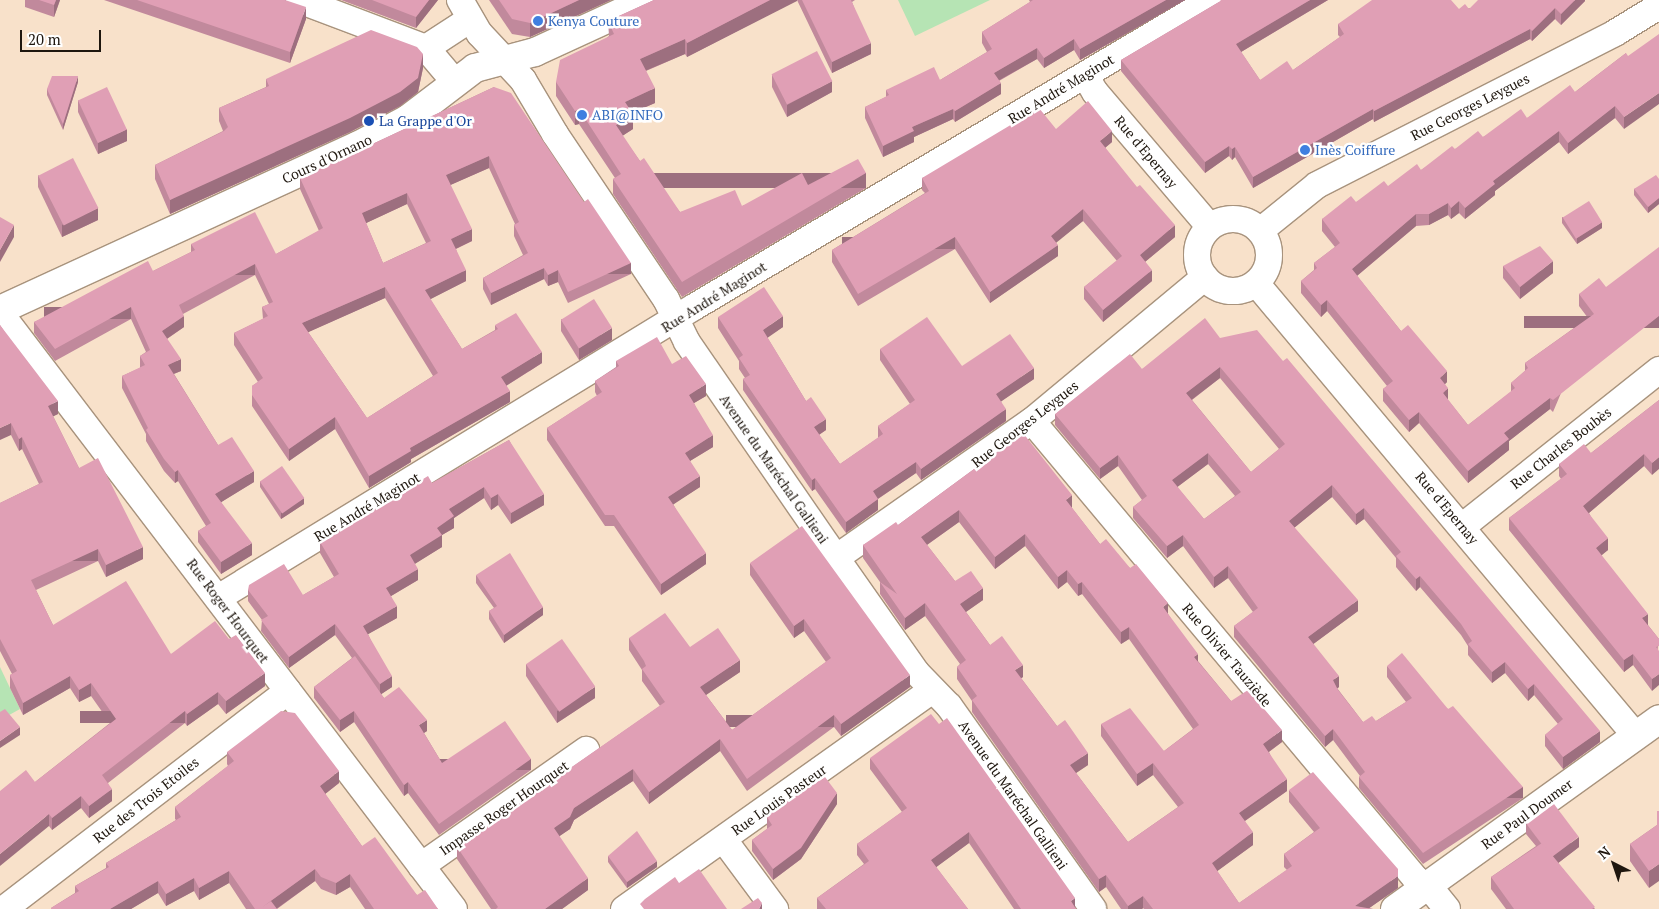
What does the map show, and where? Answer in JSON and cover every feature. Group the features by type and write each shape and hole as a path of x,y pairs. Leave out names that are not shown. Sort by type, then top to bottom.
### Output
{"street":[{"path":"299,0 426,48 454,81"},
{"name":"Cours d'Ornano","path":"0,312 357,146 408,119 454,81 475,68 504,58 535,52 648,0"},
{"name":"Rue André Maginot","path":"218,598 675,319 1211,0"},
{"name":"Rue Georges Leygues","path":"1260,231 1317,185 1615,33 1659,6"},
{"name":"Avenue du Maréchal Gallieni","path":"426,48 465,10 524,80 555,134 666,299 686,342 916,672 949,706 1093,909"},
{"name":"Rue d'Epernay","path":"1085,75 1095,92 1210,227"},
{"path":"1230,219 1251,224 1260,231 1269,252 1263,274 1256,282 1246,288 1229,290 1213,284 1205,277 1200,268 1198,246 1210,227 1230,219"},
{"name":"Rue Georges Leygues","path":"836,558 1032,421 1205,277"},
{"name":"Rue d'Epernay","path":"1256,282 1463,526 1636,736"},
{"name":"Rue Roger Hourquet","path":"0,312 454,909"},
{"name":"Rue Charles Boubès","path":"1463,526 1659,370"},
{"name":"Rue Olivier Tauziède","path":"1032,421 1415,878 1447,909"},
{"name":"Rue des Trois Etoiles","path":"4,909 288,690"},
{"name":"Rue Louis Pasteur","path":"624,909 724,840 932,690"},
{"name":"Rue Paul Doumer","path":"1395,909 1659,719"},
{"name":"Impasse Roger Hourquet","path":"421,866 586,750"},
{"path":"724,840 775,909"}],"green space":[{"path":"898,0 990,0 915,36"},
{"path":"0,667 20,709 0,720"}],"building":[{"path":"39,0 56,0 54,5"},
{"path":"137,0 285,0 306,7 290,52"},
{"path":"372,0 429,0 416,17"},
{"path":"499,0 579,0 530,23 512,19"},
{"path":"654,0 770,0 687,43 685,39 640,59 655,88 625,102 633,114 616,125 640,161 644,158 680,212 735,190 742,206 802,173 808,185 858,159 866,173 682,282 613,179 621,174 579,109 575,111 556,82 560,60 614,34 608,21"},
{"path":"802,0 851,0 871,43 832,62"},
{"path":"1033,0 1166,0 1080,49 1074,39 1044,58 1037,48 994,73 1001,83 955,111 953,109 912,127 914,131 883,146 865,107 889,95 886,90 934,67 940,80 992,49 982,32"},
{"path":"1221,0 1310,0 1236,44 1260,80 1287,61 1293,70 1344,34 1338,24 1372,0 1451,0 1459,9 1465,4 1469,9 1478,0 1575,0 1561,14 1555,8 1532,31 1530,29 1374,111 1373,109 1253,177 1235,147 1232,149 1229,146 1205,162 1121,60"},
{"path":"371,30 417,47 423,54 418,78 400,92 350,118 170,200 155,165 224,131 228,127 219,108 269,86 266,79"},
{"path":"1659,34 1659,93 1624,117 1615,106 1568,143 1559,131 1493,181 1495,184 1465,208 1459,201 1451,208 1448,203 1429,214 1416,214 1352,269 1401,331 1408,325 1447,371 1440,378 1448,388 1443,393 1468,425 1515,388 1511,383 1528,368 1525,363 1594,314 1579,294 1599,278 1606,287 1659,247 1659,316 1553,400 1550,398 1504,433 1509,439 1468,471 1419,412 1409,420 1383,389 1393,381 1327,300 1321,305 1301,281 1317,268 1314,263 1340,243 1322,219 1351,196 1356,202 1384,181 1388,186 1417,164 1421,170 1452,146 1455,149 1478,131 1483,137 1521,109 1527,118 1570,85 1575,92 1626,53 1628,56"},
{"path":"817,51 832,81 787,104 772,74"},
{"path":"52,76 78,76 63,124 47,89"},
{"path":"107,87 127,130 98,143 78,101"},
{"path":"494,87 511,93 584,202 588,199 631,263 568,292 558,270 548,275 544,268 491,293 483,278 528,253 514,225 519,222 489,156 446,175 472,229 451,239 466,270 425,290 462,349 498,329 495,325 516,313 542,352 501,377 510,391 410,448 411,451 369,476 335,417 289,449 252,395 252,386 263,378 234,333 268,316 262,307 273,302 255,264 179,305 184,316 162,331 181,359 168,365 218,445 232,437 254,471 215,494 252,543 221,562 198,531 211,523 178,470 175,472 164,459 146,430 148,428 122,376 145,365 140,356 150,350 131,307 55,349 34,322 148,261 153,271 195,250 191,244 255,212 276,254 323,228 300,178","holes":["407,193 431,241 383,263 362,213","385,287 438,373 367,418 302,323"]},
{"path":"1088,101 1112,131 1100,141 1137,187 1140,185 1175,225 1140,255 1152,270 1103,310 1084,287 1122,256 1083,209 1051,236 1058,245 990,292 955,237 858,294 832,250 929,191 922,178 1039,108 1056,129"},
{"path":"73,158 98,208 64,226 38,176"},
{"path":"1656,175 1659,179 1659,198 1648,207 1634,189"},
{"path":"1589,201 1602,222 1576,239 1563,217"},
{"path":"0,217 14,225 0,250"},
{"path":"1540,246 1553,261 1520,287 1503,266"},
{"path":"764,287 783,316 763,330 806,401 811,397 826,419 814,427 840,464 883,434 878,426 915,400 880,349 927,317 962,366 1010,334 1034,368 996,394 1006,409 921,469 916,462 873,491 878,499 846,522 815,478 812,480 743,379 750,375 739,358 743,355 718,317"},
{"path":"594,299 612,328 579,349 561,320"},
{"path":"1205,318 1220,338 1257,330 1283,361 1287,358 1600,731 1563,757 1545,735 1563,719 1534,684 1528,689 1505,662 1492,672 1468,644 1472,641 1461,624 1420,576 1416,579 1396,556 1401,552 1364,508 1356,514 1332,485 1289,521 1358,600 1308,637 1339,676 1333,680 1338,690 1363,722 1372,716 1376,721 1412,698 1387,666 1402,653 1448,709 1453,706 1523,787 1423,853 1359,777 1365,772 1333,729 1325,736 1234,626 1258,608 1228,566 1214,577 1183,535 1167,546 1133,507 1147,496 1118,455 1100,468 1055,414 1130,354 1142,369","holes":["1220,367 1285,444 1251,472 1186,393","1208,453 1241,492 1204,519 1172,480"]},
{"path":"0,325 58,401 48,406 79,468 98,458 143,547 106,565 98,549 31,580 53,625 126,581 171,654 215,621 229,639 236,635 265,673 226,701 218,692 187,714 185,711 102,775 112,789 89,806 81,796 52,818 49,814 0,854 0,791 26,770 35,782 116,719 91,683 79,690 70,676 23,703 10,675 17,671 0,639 0,503 43,482 22,437 19,439 11,423 0,428"},
{"path":"657,337 672,364 686,356 706,384 689,395 713,435 685,453 700,476 668,497 706,553 661,584 614,515 605,515 547,428 602,392 595,381 619,366 616,361"},
{"path":"1659,400 1659,457 1652,463 1644,454 1583,506 1608,538 1596,548 1648,614 1642,618 1659,639 1659,646 1656,647 1659,651 1659,674 1652,679 1633,654 1624,660 1509,518 1567,474 1559,464 1584,444 1591,453"},
{"path":"1023,433 1072,495 1066,500 1100,544 1106,539 1130,568 1136,564 1168,603 1163,607 1198,654 1194,657 1231,701 1248,690 1282,730 1263,744 1287,779 1239,813 1253,832 1212,863 1239,903 1292,866 1284,854 1320,828 1289,790 1313,772 1398,869 1398,876 1355,906 1373,909 1153,909 1143,896 1128,906 1106,875 1099,879 972,700 977,696 957,667 966,660 925,603 905,618 880,582 897,594 863,545 896,522 898,525","holes":["959,510 995,557 1025,534 1058,577 1067,570 1078,584 1082,582 1121,632 1129,627 1199,725 1164,751 1130,708 1101,724 1137,774 1153,763 1184,803 1128,842 1070,765 1088,753 1065,720 1057,726 1015,670 1023,665 1002,636 990,645 960,604 983,588 971,571 955,581 921,537"]},
{"path":"509,440 544,494 511,513 498,494 491,498 484,487 449,509 454,516 437,528 442,535 410,555 418,569 386,588 397,606 363,626 392,676 380,684 335,624 289,657 261,620 268,616 248,590 249,585 284,564 303,595 339,574 320,542 428,476 432,483"},
{"path":"282,466 304,498 282,513 260,481"},
{"path":"802,526 910,675 841,724 834,715 747,779 720,739 649,792 633,769 574,808 570,817 554,828 588,878 545,909 496,909 498,907 457,847 665,702 642,669 646,666 644,661 629,638 665,613 690,647 718,628 740,660 700,687 732,730 831,658 804,619 794,626 750,563"},
{"path":"510,553 543,607 504,635 489,611 497,606 476,575"},
{"path":"562,639 595,687 559,712 526,664"},
{"path":"355,656 384,698 399,687 427,720 419,725 442,763 505,721 531,759 439,824 408,782 404,785 354,711 340,720 314,687"},
{"path":"5,709 20,727 0,741 0,712"},
{"path":"281,711 295,713 339,771 320,786 362,846 375,837 417,895 425,890 438,909 374,909 350,874 336,883 321,877 315,869 261,908 271,901 277,909 255,909 229,871 199,888 194,878 166,894 158,881 110,909 51,909 79,891 75,886 109,867 106,863 181,817 175,807 234,761 227,752"},
{"path":"931,714 939,724 947,718 1075,898 1071,901 1076,909 1021,909 969,832 931,860 968,909 826,909 817,898 869,861 857,844 907,808 870,758"},
{"path":"825,777 837,793 801,848 773,869 752,840 772,825 767,817 769,813"},
{"path":"1554,804 1579,837 1552,857 1527,824"},
{"path":"1657,811 1659,811 1659,864 1649,871 1630,844 1657,825"},
{"path":"637,831 657,861 627,882 608,856"},
{"path":"1542,843 1595,907 1592,909 1514,909 1491,877"},
{"path":"699,869 727,909 644,909 640,904 675,877 679,883"},
{"path":"758,898 762,903 759,909 741,909"}],"place":[{"name":"Kenya Couture","path":"538,21"},
{"name":"ABI@INFO","path":"582,115"},
{"name":"La Grappe d'Or","path":"369,121"},
{"name":"Inès Coiffure","path":"1305,150"}]}
